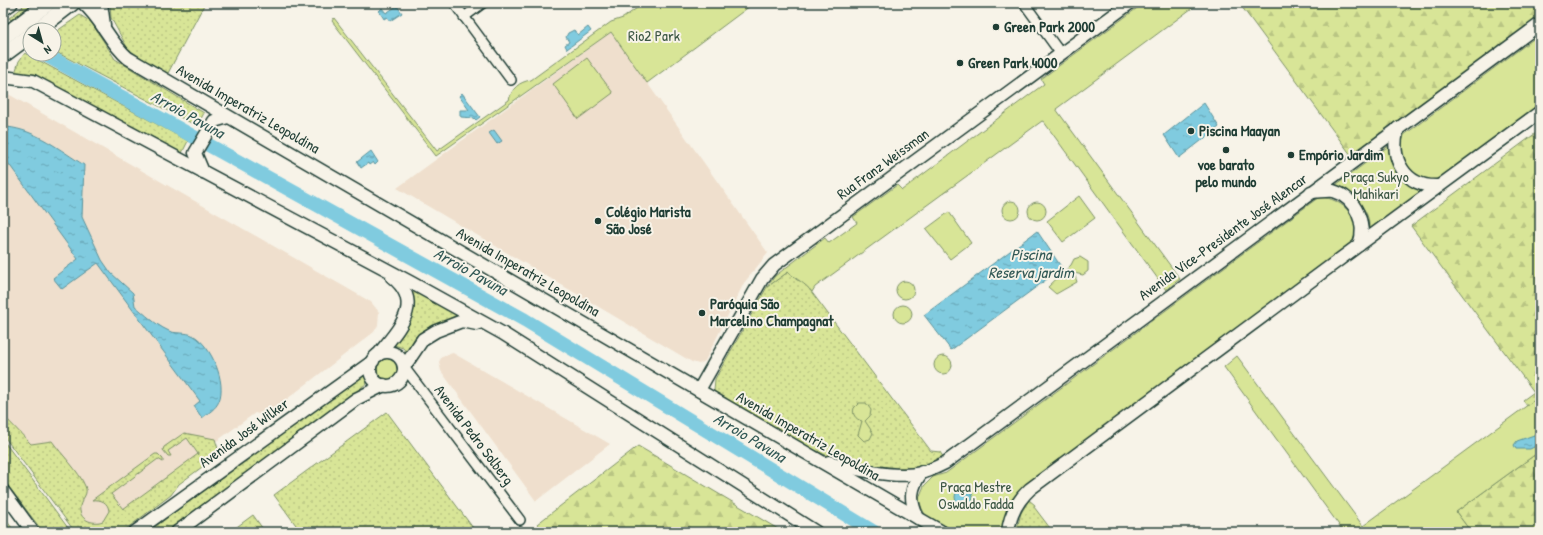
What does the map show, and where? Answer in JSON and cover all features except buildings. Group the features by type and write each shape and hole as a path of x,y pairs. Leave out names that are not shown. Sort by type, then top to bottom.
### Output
{"main road":[{"path":"3,8 10,3"},
{"path":"3,37 48,3"},
{"path":"47,22 72,3"},
{"path":"5,53 22,41"}],"street":[{"name":"Avenida Imperatriz Leopoldina","path":"83,3 95,16 114,44 128,58 942,532"},
{"name":"Avenida Imperatriz Leopoldina","path":"101,3 106,32"},
{"path":"454,3 511,80"},
{"path":"464,17 483,3"},
{"path":"1024,3 1061,54"},
{"name":"Rua Franz Weissman","path":"699,390 762,279 774,265 1130,3"},
{"name":"Avenida Vice-Presidente José Alencar","path":"810,456 859,469 890,473 922,472 950,460 1540,24"},
{"path":"3,77 33,81 379,266 502,334 816,532"},
{"path":"1008,532 1015,506 1019,499 1030,489 1359,244 1540,112"},
{"path":"203,172 196,158 198,148 214,121 228,117"},
{"path":"1398,128 1394,145 1403,171 1410,178 1426,187 1439,186"},
{"path":"1312,192 1333,191 1341,195 1355,207 1362,224 1359,244"},
{"name":"Avenida José Wilker","path":"135,532 376,358 400,326 406,314 408,303 407,295 403,287 379,266"},
{"path":"177,532 356,399 384,385 395,384 399,381 402,377 404,367 423,339 436,330 458,322 468,321 502,334"},
{"path":"384,385 379,384 372,376 371,366 376,358 388,352 397,355 403,362 404,367"},
{"name":"Avenida Pedro Solberg","path":"404,367 520,520"},
{"path":"918,518 913,508 911,494 914,484 922,472"},
{"path":"3,491 33,532"}],"shaded area":[{"name":"Colégio Marista São José","path":"611,32 768,253 744,283 705,361 699,364 692,362 397,188"},
{"path":"3,91 371,302 379,312 378,325 374,332 265,416 255,413 210,446 210,456 89,532 3,419"},
{"path":"453,353 610,444 536,501 441,371 439,362 442,356"}],"green space":[{"path":"23,3 33,3 11,20 9,18 23,7 21,5"},
{"path":"110,3 205,3 167,75 128,49 111,18"},
{"name":"Rio2 Park","path":"644,3 754,3 647,83 611,32 436,156 332,21 334,18 437,151 509,100 512,92 517,86 523,82 531,80 611,22 623,18"},
{"path":"1144,3 1199,3 1056,109 1180,279 1166,290 1042,121 815,287 812,292 807,286 788,272 767,287 775,276 825,238 829,243 857,223 853,217 897,185 902,190 1044,84 1041,79"},
{"path":"1239,3 1540,3 1540,16 1351,155"},
{"path":"80,15 91,22 115,59 204,113 197,126 62,55 62,27"},
{"path":"1540,34 1540,106 1436,183 1420,177 1414,172 1408,166 1402,152 1404,135"},
{"path":"22,57 22,62 42,62 188,141 182,153 49,83 15,73"},
{"path":"587,58 613,93 578,119 553,84"},
{"path":"1540,130 1540,396 1527,406 1523,400 1534,392 1411,226"},
{"name":"Praça Sukyo Mahikari","path":"1390,145 1392,161 1399,174 1411,185 1425,192 1368,234 1368,217 1365,210 1354,199 1333,187"},
{"path":"1079,196 1095,218 1063,242 1047,221"},
{"name":"Praça Mestre Oswaldo Fadda","path":"1319,197 1332,199 1338,202 1344,206 1352,216 1356,229 1354,245 1033,482 1006,532 957,532 926,516 919,499 924,486 933,477 946,473"},
{"path":"1011,201 1017,204 1020,210 1017,216 1011,219 1005,216 1002,210 1005,204"},
{"path":"1037,202 1043,205 1046,211 1043,217 1037,220 1031,217 1028,211 1031,205"},
{"path":"949,212 971,243 950,259 926,229"},
{"path":"1080,257 1088,262 1088,271 1083,275 1074,273 1077,282 1056,294 1048,287 1071,265 1074,259"},
{"path":"788,272 797,280 804,282 931,451 940,452 945,460 916,468 874,468 842,462 807,447 718,395 714,391 715,379 767,287"},
{"path":"905,281 911,284 914,290 911,296 905,299 899,296 896,290 899,284"},
{"path":"411,287 457,315 415,337 407,353 403,348 394,345 400,339 408,326 413,303"},
{"path":"903,305 909,308 912,314 909,320 903,323 897,320 894,314 897,308"},
{"path":"943,356 949,359 952,365 949,371 943,374 937,371 934,365 937,359"},
{"path":"1237,356 1363,526 1540,396 1540,451 1456,512 1471,532 1344,532 1224,367"},
{"path":"384,358 392,358 399,365 399,373 392,380 384,380 377,373 377,365"},
{"path":"364,372 367,383 356,392 167,532 148,532"},
{"path":"859,403 866,403 871,410 870,416 865,421 873,433 870,439 864,441 858,435 862,421 856,418 853,412 854,408"},
{"path":"387,412 476,532 301,532 274,495"},
{"path":"3,415 31,444 52,441 85,486 85,496 80,506 80,511 84,518 91,522 103,521 109,511 106,503 98,500 92,500 155,454 158,454 163,459 163,462 158,459 111,494 123,509 198,454 187,438 168,451 171,456 168,456 163,450 164,447 184,433 215,439 219,452 217,456 179,484 171,495 122,532 75,532 3,435"},
{"path":"3,440 71,532 43,532 3,479"},
{"path":"638,446 783,532 544,532 537,524"},
{"path":"1540,451 1540,532 1471,532 1456,512"},
{"path":"1029,500 1035,505 1034,507 1053,532 1016,532 1021,513"},
{"path":"253,515 265,532 230,532"},
{"path":"3,516 15,532 3,532"}],"water":[{"path":"397,6 402,13 390,21 387,17 384,19 379,11 382,8 386,13"},
{"path":"588,27 591,31 567,49 565,45 569,42 566,37 568,33 574,30 578,35"},
{"path":"462,93 480,117 476,120 474,118 461,117 460,110 469,110 459,96"},
{"name":"Piscina Maayan","path":"1204,103 1219,127 1179,158 1164,135"},
{"path":"7,127 38,136 84,165 82,217 102,260 111,273 133,293 135,306 163,328 173,332 194,336 206,348 216,365 221,384 219,401 214,409 202,418 194,406 200,401 98,263 62,289 53,278 78,259 3,156 3,128"},
{"path":"494,130 502,141 497,144 489,133"},
{"path":"371,151 378,162 375,165 373,162 369,165 368,163 361,168 357,162"},
{"name":"Piscina Reserva jardim","path":"1037,231 1062,268 951,350 924,315"},
{"path":"1540,426 1540,444 1530,449 1516,449 1514,445 1517,441 1534,435"},
{"path":"964,488 970,491 973,497 970,503 964,506 958,503 955,497 958,491"}],"waterway":[{"name":"Arroio Pavuna","path":"58,62 525,320 874,532"}],"place":[{"name":"Green Park 2000","path":"996,27"},
{"name":"Green Park 4000","path":"960,63"},
{"name":"Piscina Maayan","path":"1191,131"},
{"name":"voe barato pelo mundo","path":"1226,150"},
{"name":"Empório Jardim","path":"1291,155"},
{"name":"Colégio Marista São José","path":"598,221"},
{"name":"Paróquia São Marcelino Champagnat","path":"702,313"}]}
